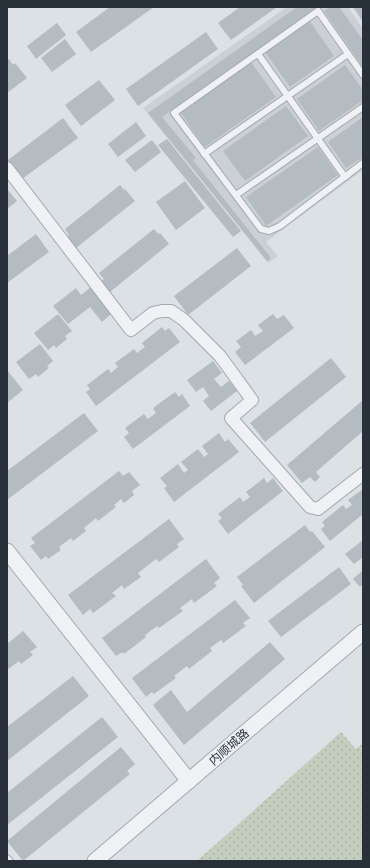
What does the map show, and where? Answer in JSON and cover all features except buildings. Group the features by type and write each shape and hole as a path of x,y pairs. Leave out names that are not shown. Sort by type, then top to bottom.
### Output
{"street":[{"path":"7,168 131,330 153,313 171,311 184,320 220,356 252,400 231,418 310,507 318,509 363,474"},
{"path":"7,551 189,781"},
{"name":"内顺城路","path":"95,861 363,632"}],"lane":[{"path":"363,75 318,11 174,113 261,229 269,232 280,226 363,163"},
{"path":"258,54 345,177"},
{"path":"204,154 348,54"},
{"path":"236,195 363,107"},
{"path":"7,858 10,861"}],"shaded area":[{"path":"287,7 348,7 363,29 363,170 266,242 278,256 268,263 143,108"}],"green space":[{"path":"341,732 356,749 363,743 363,859 361,861 197,861"}]}
